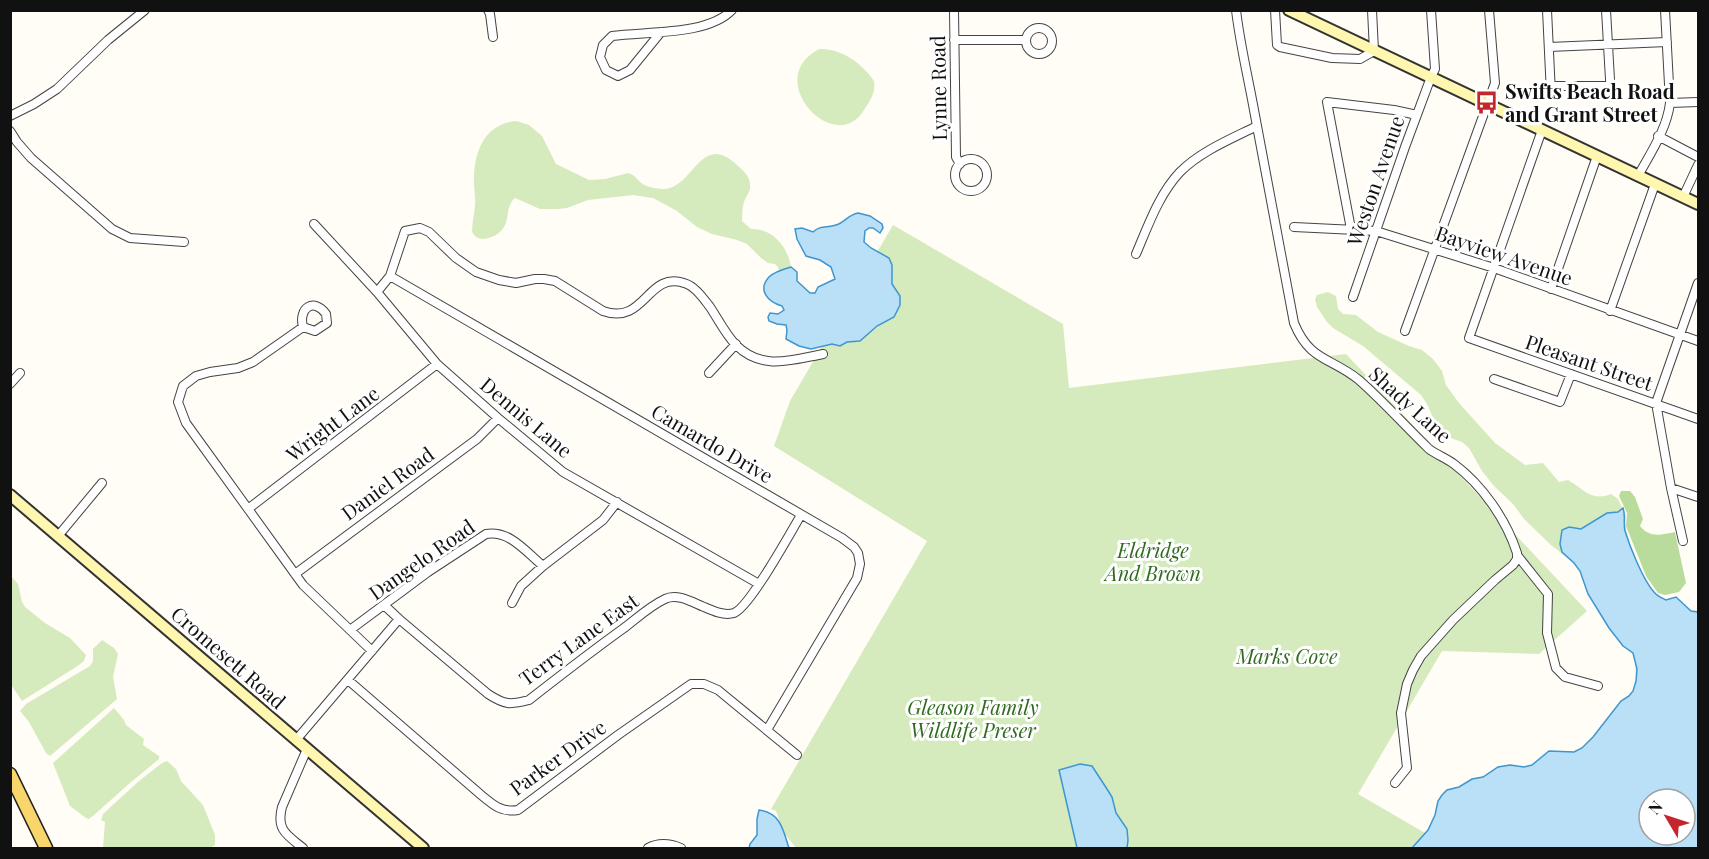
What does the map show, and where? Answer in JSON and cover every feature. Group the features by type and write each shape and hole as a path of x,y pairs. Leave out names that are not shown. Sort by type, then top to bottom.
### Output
{"main road":[{"path":"10,774 46,849"}],"street":[{"path":"10,116 34,104 57,88 108,40 145,10"},
{"path":"488,10 494,38"},
{"path":"661,32 630,70 618,76 606,70 600,57 603,45 612,36 701,27 726,17 732,10"},
{"name":"Lynne Road","path":"954,10 956,157 960,164"},
{"name":"Shady Lane","path":"1236,10 1241,50 1287,290 1294,323 1300,337 1308,348 1324,360 1357,379 1439,456 1451,462 1466,475 1489,500 1514,544 1517,555 1548,594 1547,633 1556,669 1565,677 1598,686"},
{"path":"1275,10 1277,45 1332,58 1360,59 1374,51"},
{"path":"1290,10 1698,204"},
{"path":"1314,10 1314,22"},
{"path":"1372,10 1374,51"},
{"name":"Weston Avenue","path":"1353,297 1435,69 1431,10"},
{"path":"1405,331 1496,83 1489,10"},
{"path":"1547,10 1551,90 1611,86"},
{"path":"1606,10 1611,97"},
{"path":"1638,176 1669,113 1665,10"},
{"path":"954,40 1026,40"},
{"path":"1550,47 1667,42"},
{"path":"1351,229 1327,102 1417,115"},
{"path":"1670,103 1698,102"},
{"path":"1136,254 1158,205 1168,187 1181,171 1201,156 1257,126"},
{"path":"1494,268 1542,130"},
{"path":"10,131 31,158 112,229 130,238 184,242"},
{"path":"1658,136 1698,157"},
{"path":"1551,289 1597,156"},
{"name":"Lynne Road","path":"971,159 983,164 987,175 983,186 971,191 960,187 956,175 960,164 971,159"},
{"path":"1683,197 1698,165"},
{"path":"1610,310 1655,184"},
{"name":"Dennis Lane","path":"314,225 438,364 563,472 759,584"},
{"name":"Bayview Avenue","path":"1294,227 1376,231 1494,268 1698,341"},
{"path":"376,292 390,276 405,231 420,228 429,232 456,258 476,272 516,283 535,279 555,281 610,313 618,314 635,309 664,283 671,281 685,283 698,292 736,344 754,357 768,362 785,362 823,354"},
{"name":"Pleasant Street","path":"1494,268 1469,338 1698,419"},
{"name":"Camardo Drive","path":"390,276 714,463 854,547 860,558 860,569 767,730"},
{"path":"1683,541 1656,403 1698,283"},
{"path":"303,327 253,362 237,368 196,376 183,386 178,402 186,423 303,585 372,651"},
{"path":"709,373 736,344"},
{"name":"Wright Lane","path":"248,509 438,364"},
{"path":"10,384 20,374"},
{"path":"1494,379 1560,402 1571,374"},
{"name":"Daniel Road","path":"295,574 477,439 498,418"},
{"path":"58,536 102,483"},
{"path":"1671,488 1698,497"},
{"name":"Cromesett Road","path":"10,495 423,849"},
{"path":"512,603 521,586 603,520 617,502"},
{"name":"Terry Lane East","path":"399,619 497,700 513,704 530,700 654,605 668,598 682,598 719,613 734,613 742,607 759,584 801,515"},
{"name":"Dangelo Road","path":"351,630 428,572 492,532 506,535 543,566"},
{"path":"1395,783 1407,768 1401,714 1407,684 1413,669 1435,639 1510,568 1517,555"},
{"path":"296,740 399,619 384,606"},
{"name":"Parker Drive","path":"348,680 480,794 498,808 510,811 518,810 691,684 704,684 718,690 797,755"},
{"path":"303,849 284,832 279,824 279,817 307,749"},
{"path":"648,849 660,844 668,844 681,849"}],"green space":[{"path":"819,49 835,51 850,58 874,81 870,100 864,110 851,122 837,125 822,120 809,109 800,94 797,78 803,62"},
{"path":"516,121 529,125 542,136 556,164 589,180 605,179 628,173 644,185 665,189 683,180 706,157 715,154 725,157 742,170 750,182 750,190 743,207 742,221 751,229 766,232 778,240 786,252 791,267 779,272 775,264 768,263 761,258 747,244 697,227 677,211 653,198 633,195 588,200 558,209 540,209 515,198 511,202 501,231 488,238 477,237 472,231 475,202 474,173 478,152 482,142 495,128"},
{"path":"893,225 1063,324 1069,388 1346,354 1587,611 1539,654 1442,651 1358,794 1425,833 1435,815 1438,801 1447,790 1459,787 1472,779 1483,777 1498,767 1532,765 1549,751 1574,752 1582,748 1621,701 1633,691 1636,681 1635,660 1633,653 1617,638 1598,611 1574,563 1524,519 1482,471 1469,448 1462,442 1442,435 1421,395 1363,346 1327,322 1317,307 1315,299 1317,295 1328,292 1336,296 1338,309 1343,314 1356,315 1378,332 1422,350 1442,371 1446,385 1459,403 1495,443 1525,465 1543,463 1559,482 1568,480 1593,495 1611,494 1618,499 1626,515 1627,532 1634,555 1653,592 1666,600 1676,597 1691,611 1698,612 1611,848 796,848 785,834 789,848 749,848 757,835 759,810 772,815 781,825 776,811 771,809 927,541 774,446 790,401"},
{"path":"1621,491 1630,491 1635,497 1643,519 1640,526 1644,530 1656,535 1675,532 1686,583 1679,592 1665,595 1658,593 1646,576 1626,526 1627,513 1619,496"},
{"path":"10,575 18,584 25,607 45,623 70,638 86,655 84,661 76,667 22,701 12,686 11,680"},
{"path":"102,640 114,648 118,654 113,677 117,699 50,756 20,711 26,704 90,666 93,661 93,649"},
{"path":"114,708 126,725 144,739 143,745 159,756 159,759 89,819 70,806 53,763"},
{"path":"167,761 176,769 181,781 203,805 215,835 215,845 210,848 103,848 105,822 101,820 103,814 139,781"}],"water":[{"path":"858,213 870,216 882,224 883,228 880,233 873,228 865,231 864,242 889,258 892,265 892,284 900,296 900,305 894,317 877,326 860,341 811,349 799,346 786,339 786,325 769,321 770,313 778,314 784,310 766,295 764,286 769,277 791,267 797,272 797,281 810,293 815,293 818,287 835,279 831,267 820,260 806,256 797,239 795,229 802,228 813,232 839,224"},
{"path":"1623,508 1625,531 1630,546 1641,572 1654,592 1666,600 1676,597 1691,611 1698,612 1698,848 1412,848 1428,830 1438,801 1447,790 1459,787 1472,779 1483,777 1498,767 1532,765 1549,751 1574,752 1582,748 1621,701 1633,691 1637,669 1633,653 1623,646 1609,628 1588,594 1580,571 1562,552 1560,544 1562,530 1569,527 1581,529 1607,513 1618,512"},
{"path":"1080,764 1092,766 1112,797 1116,813 1127,829 1127,848 1077,848 1059,770"},
{"path":"759,810 777,819 789,848 749,848 757,835"}],"place":[{"name":"Swifts Beach Road and Grant Street","path":"1487,103"}],"park label":[{"name":"Eldridge And Brown","path":"1153,562"},
{"name":"Marks Cove","path":"1287,657"},
{"name":"Gleason Family Wildlife Preser","path":"973,720"}]}
